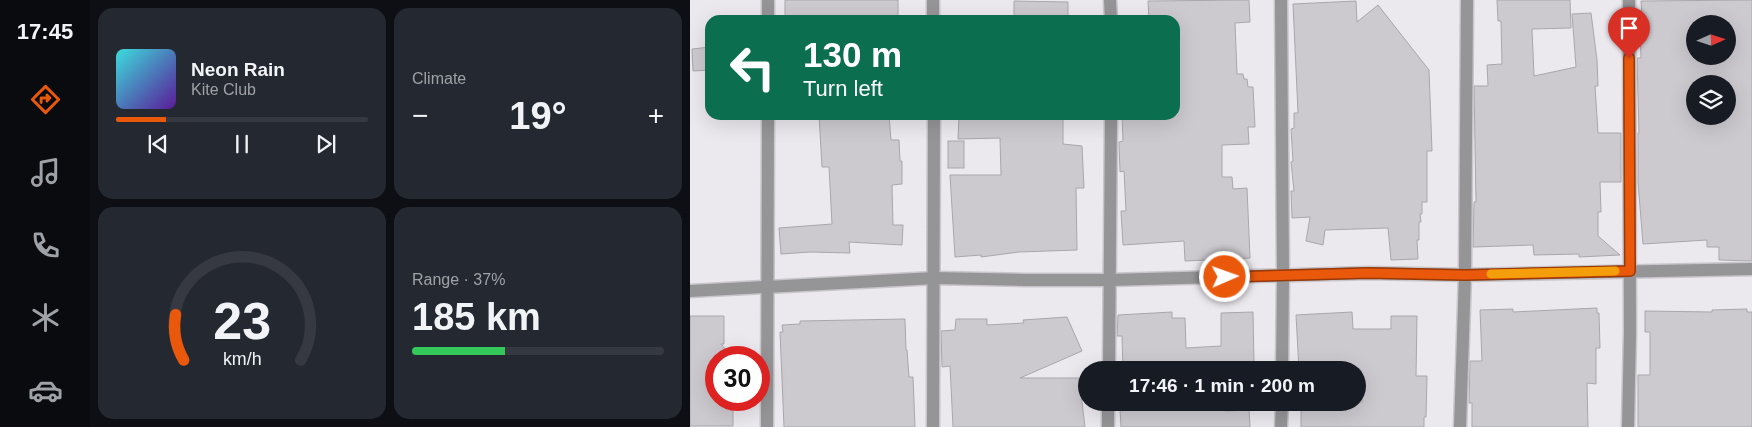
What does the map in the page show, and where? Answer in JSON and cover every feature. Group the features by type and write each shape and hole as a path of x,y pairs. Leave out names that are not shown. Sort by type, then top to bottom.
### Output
{"street":[{"path":"768,0 768,15"},
{"path":"933,0 933,15"},
{"path":"1110,0 1110,15"},
{"path":"1281,0 1282,361"},
{"path":"1460,427 1465,275 1467,0"},
{"path":"1628,427 1630,271 1629,0"},
{"path":"768,120 768,427"},
{"path":"933,427 934,120"},
{"path":"1108,361 1111,120"},
{"path":"690,291 935,278 1109,280 1368,273 1465,275 1752,269"},
{"path":"1108,411 1108,427"},
{"path":"1281,427 1282,411"}],"building":[{"path":"785,0 898,0 898,15 785,15"},
{"path":"1249,0 1250,22 1235,23 1237,74 1243,74 1244,79 1247,79 1248,87 1253,87 1255,127 1248,127 1249,144 1222,145 1222,177 1232,177 1233,189 1247,188 1250,258 1185,261 1184,241 1123,245 1121,211 1126,211 1124,171 1120,172 1119,142 1123,141 1122,120 1180,120 1180,15 1149,15 1148,1"},
{"path":"1497,0 1570,0 1571,28 1532,29 1534,76 1576,67 1572,14 1591,13 1597,60 1598,86 1595,86 1598,133 1621,133 1621,182 1600,182 1601,212 1598,212 1598,236 1620,255 1579,257 1579,254 1534,255 1533,245 1473,247 1474,202 1476,202 1474,86 1488,86 1487,65 1502,64 1501,21 1498,21"},
{"path":"1752,0 1752,261 1719,260 1719,247 1707,247 1707,240 1643,244 1638,182 1637,58 1641,58 1640,30 1643,30 1641,1"},
{"path":"1014,1 1068,2 1068,15 1014,15"},
{"path":"1356,1 1357,22 1378,5 1429,70 1432,151 1427,151 1427,202 1422,202 1422,214 1420,214 1419,240 1417,240 1418,259 1391,260 1388,228 1325,230 1323,245 1306,241 1310,217 1292,218 1291,191 1294,191 1291,162 1293,161 1291,129 1294,128 1294,113 1298,113 1293,4"},
{"path":"705,48 705,70 693,71 692,49"},
{"path":"819,120 889,120 891,140 899,140 900,161 902,161 902,184 892,185 893,225 903,225 902,245 849,242 850,253 810,252 781,254 779,228 832,224 829,167 822,167"},
{"path":"959,120 1063,120 1063,144 1082,146 1084,188 1076,188 1077,250 955,257 950,175 1001,175 1000,138 958,139"},
{"path":"948,141 964,141 964,168 948,168"},
{"path":"1597,308 1597,313 1599,313 1600,348 1596,348 1596,384 1587,383 1588,427 1472,427 1472,403 1469,403 1470,361 1482,361 1480,310 1513,309 1513,312"},
{"path":"1747,309 1747,312 1752,312 1752,427 1638,427 1638,375 1650,375 1650,332 1645,332 1645,311 1712,312 1712,310"},
{"path":"1172,312 1172,318 1185,318 1186,348 1221,346 1221,313 1253,312 1254,361 1123,361 1122,336 1117,336 1118,315"},
{"path":"1352,312 1353,329 1391,329 1391,316 1417,316 1416,376 1427,376 1424,427 1301,427 1301,411 1366,411 1366,361 1299,361 1296,315"},
{"path":"690,316 724,316 724,344 721,344 723,346 705,346 705,411 733,411 733,426 690,426"},
{"path":"1067,317 1082,351 1020,378 1078,378 1078,411 1083,411 1085,427 953,427 950,366 942,367 941,331 955,330 956,319 987,319 987,325 1024,323 1023,320"},
{"path":"905,319 909,377 913,377 915,427 784,427 780,332 783,332 782,325 800,324 800,321"},
{"path":"1120,411 1249,411 1250,427 1121,427"}],"slow traffic":[{"path":"1491,274 1615,271"}],"route":[{"path":"1225,277 1368,273 1465,275 1630,271 1629,58"}]}
